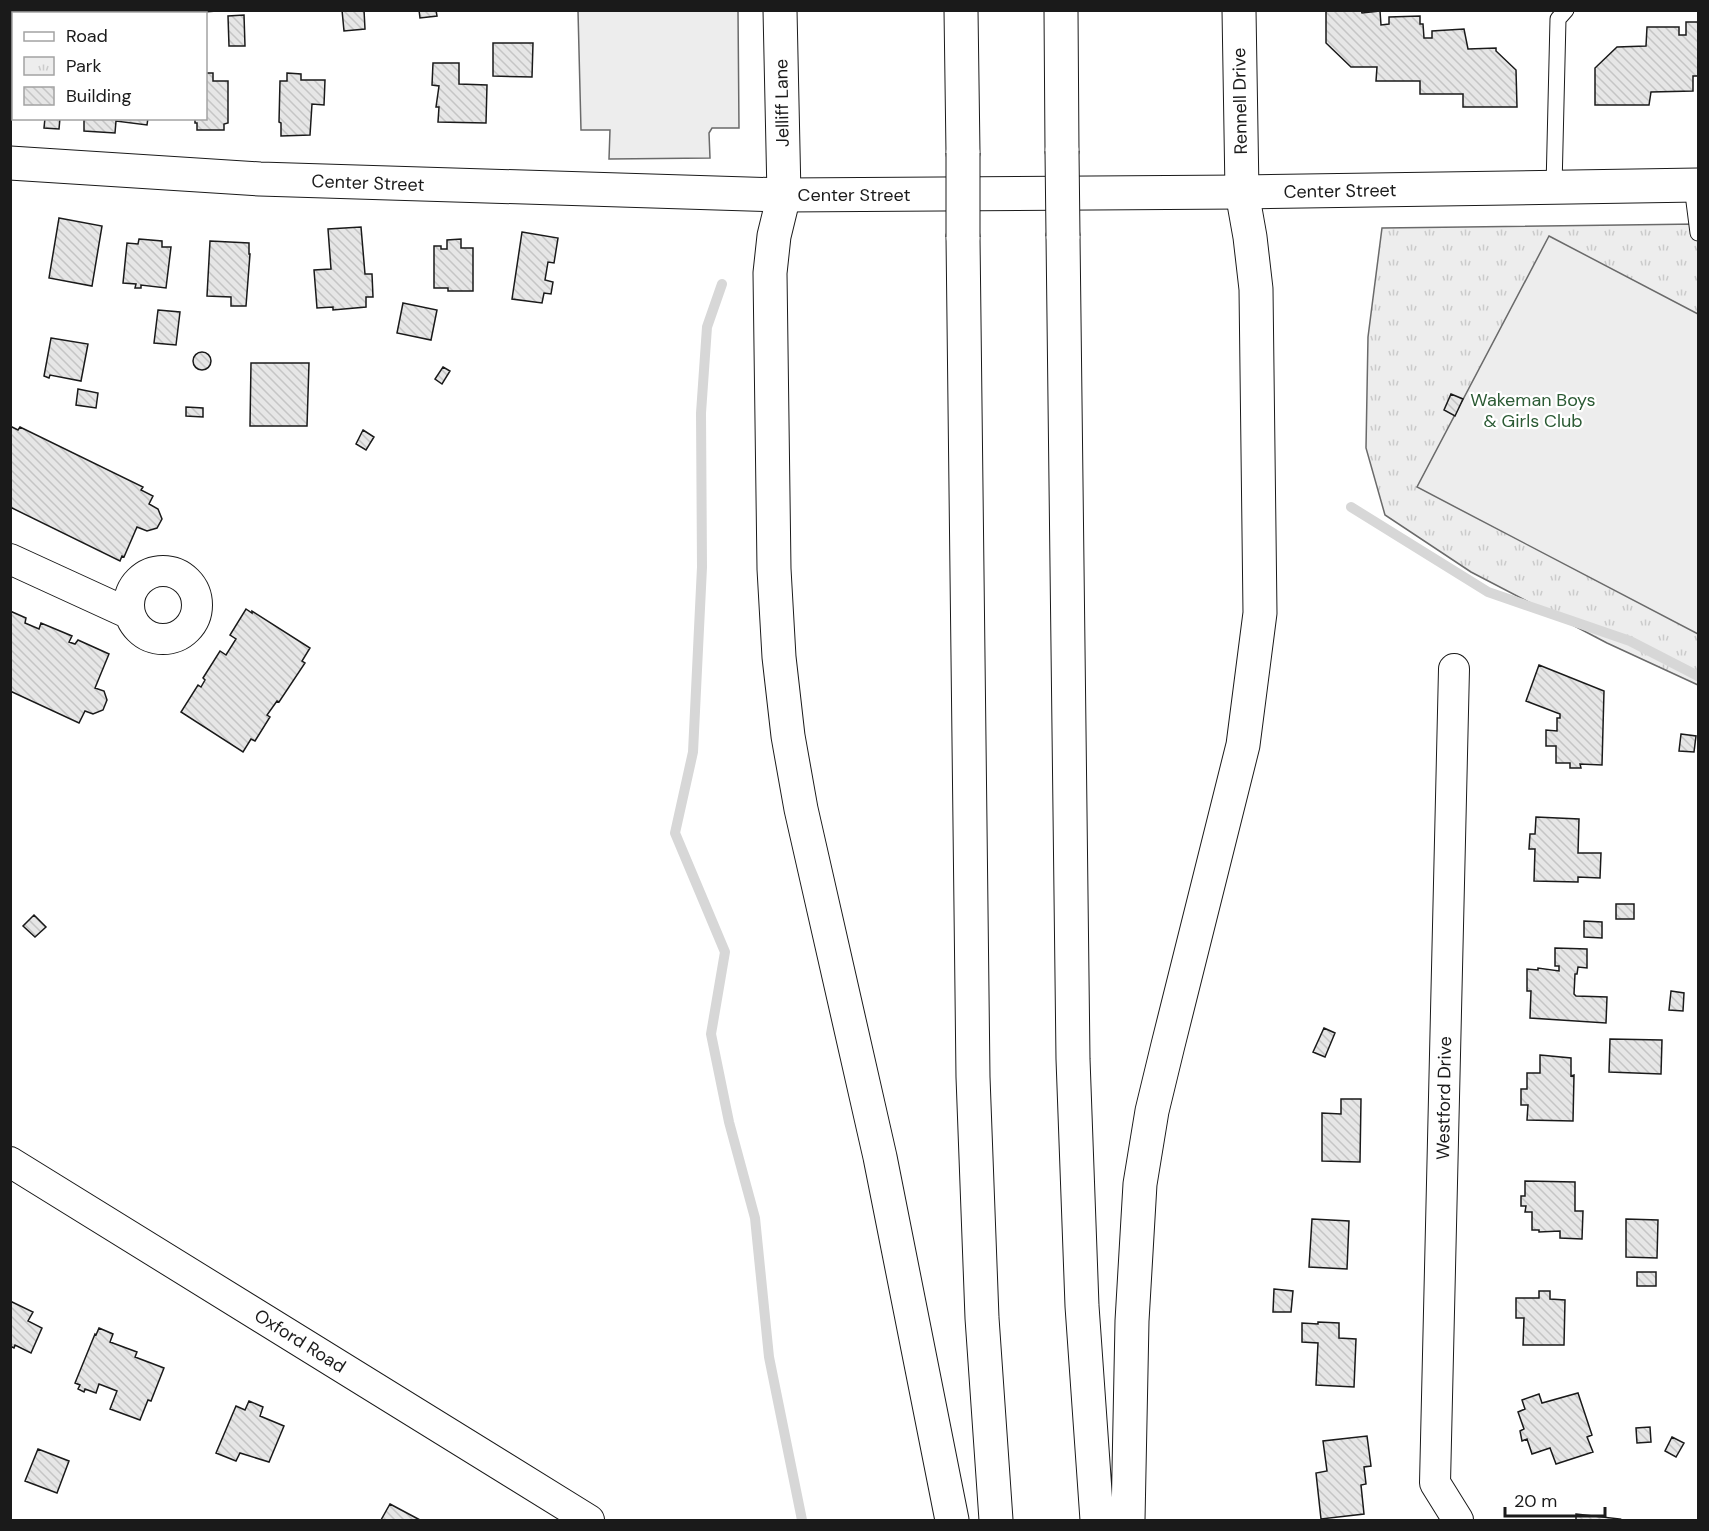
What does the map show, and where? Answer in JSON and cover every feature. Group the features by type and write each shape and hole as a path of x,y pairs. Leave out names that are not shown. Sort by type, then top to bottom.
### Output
{"main road":[{"name":"Jelliff Lane","path":"780,10 784,195 774,236 770,273 774,569 779,657 788,736 810,850 880,1157 952,1521"},
{"path":"961,10 972,1077 982,1307 996,1521"},
{"path":"1061,10 1070,948 1076,1183 1097,1521"},
{"name":"Rennell Drive","path":"1128,1521 1132,1321 1140,1184 1152,1111 1243,745 1260,614 1256,289 1242,192 1239,10"},
{"name":"Center Street","path":"10,163 260,179 784,195 1242,192 1695,185"}],"street":[{"path":"10,559 130,614"},
{"name":"Westford Drive","path":"1454,669 1436,1483 1458,1521"},
{"name":"Oxford Road","path":"10,1161 589,1521"}],"lane":[{"path":"1554,187 1557,14"},
{"path":"1695,185 1698,233"}],"green space":[{"name":"Wakeman Boys & Girls Club","path":"1698,224 1698,685 1607,643 1471,572 1385,515 1366,448 1368,337 1382,228"}],"shaded area":[{"path":"578,11 738,11 739,128 712,128 709,133 710,158 609,159 610,130 581,130"},
{"path":"1549,236 1698,314 1698,634 1417,487"}],"building":[{"path":"84,10 118,10 118,12 84,12"},
{"path":"181,10 216,10 204,12 181,12"},
{"path":"342,10 364,10 365,29 344,31"},
{"path":"419,10 436,10 437,16 420,18"},
{"path":"1329,10 1361,10 1362,13 1380,11 1381,25 1389,24 1389,17 1420,16 1424,38 1432,38 1432,31 1464,29 1468,49 1496,48 1496,51 1516,70 1517,107 1463,107 1463,94 1420,94 1420,81 1376,81 1377,67 1351,67 1326,43 1326,12"},
{"path":"244,15 245,46 229,46 228,16"},
{"path":"1686,22 1698,22 1698,76 1693,76 1693,91 1651,92 1649,105 1595,105 1595,68 1617,47 1646,46 1647,27 1679,27 1679,35 1686,35"},
{"path":"493,43 533,43 532,77 493,76"},
{"path":"433,63 459,63 459,84 487,85 486,123 438,122 439,107 436,107 439,86 432,85"},
{"path":"10,66 12,66 12,115 10,115"},
{"path":"207,73 213,73 213,81 228,81 228,123 224,124 224,130 197,130 197,123 195,120 207,120"},
{"path":"287,73 301,74 301,80 325,80 324,105 312,104 310,135 281,136 280,81 287,81"},
{"path":"45,120 60,120 59,129 44,128"},
{"path":"84,120 148,120 147,125 116,121 115,133 84,131"},
{"path":"59,218 102,226 92,286 49,278"},
{"path":"361,227 365,274 372,274 373,297 366,297 366,307 333,310 333,307 317,308 314,270 331,269 328,229"},
{"path":"522,232 558,238 554,263 548,262 545,280 553,282 551,294 544,293 542,303 512,299"},
{"path":"139,239 162,241 162,247 171,247 166,288 141,285 141,288 135,288 136,284 123,283 127,243 138,244"},
{"path":"461,239 461,248 473,248 473,291 448,291 448,288 434,288 434,246 447,249 447,240"},
{"path":"210,241 249,243 246,306 231,306 231,297 207,296"},
{"path":"403,303 437,310 431,340 397,333"},
{"path":"158,310 180,312 176,345 154,343"},
{"path":"51,338 88,344 81,381 44,376"},
{"path":"202,352 208,355 211,361 208,367 202,370 196,367 193,361 196,355"},
{"path":"251,363 309,363 307,426 250,426"},
{"path":"443,367 450,371 442,384 435,379"},
{"path":"78,389 98,393 96,408 76,405"},
{"path":"1451,394 1463,399 1455,416 1444,410"},
{"path":"186,407 203,408 203,417 186,416"},
{"path":"10,426 18,430 20,427 143,487 141,490 153,496 149,504 158,509 162,519 157,528 147,531 137,527 120,561 10,507"},
{"path":"363,430 374,437 366,450 356,444"},
{"path":"246,609 310,648 302,661 305,663 279,702 277,701 267,715 270,717 255,741 251,739 243,752 181,712 198,685 201,687 205,680 203,678 220,651 226,655 236,639 230,635"},
{"path":"10,611 26,618 25,623 39,629 41,623 72,636 69,642 75,644 78,640 109,654 95,688 104,691 107,700 103,710 93,714 85,711 79,723 10,691"},
{"path":"1539,665 1604,691 1602,765 1580,764 1581,768 1570,768 1570,763 1556,763 1556,746 1546,746 1546,730 1557,731 1557,718 1560,718 1560,714 1526,701"},
{"path":"1681,734 1696,736 1694,752 1679,751"},
{"path":"1536,817 1579,819 1578,853 1601,853 1600,878 1578,877 1578,882 1534,881 1535,849 1529,849 1530,834 1535,834"},
{"path":"1616,904 1634,904 1634,919 1616,919"},
{"path":"34,915 46,927 35,937 23,926"},
{"path":"1584,921 1602,922 1602,938 1584,937"},
{"path":"1555,948 1587,949 1587,968 1578,967 1577,974 1575,974 1574,994 1576,996 1607,997 1606,1023 1530,1018 1531,991 1527,991 1527,969 1559,971 1559,966 1555,966"},
{"path":"1671,991 1684,993 1683,1011 1669,1010"},
{"path":"1324,1028 1335,1033 1325,1057 1313,1052"},
{"path":"1610,1039 1662,1040 1661,1074 1609,1072"},
{"path":"1540,1055 1571,1058 1571,1076 1574,1075 1573,1121 1527,1120 1528,1105 1521,1105 1521,1089 1527,1089 1527,1073 1540,1073"},
{"path":"1341,1099 1361,1099 1360,1162 1322,1161 1322,1113 1341,1114"},
{"path":"1525,1181 1575,1182 1575,1211 1583,1211 1582,1239 1560,1238 1560,1231 1532,1230 1532,1212 1525,1212 1526,1206 1521,1206 1521,1196 1525,1196"},
{"path":"1312,1219 1349,1221 1347,1269 1309,1267"},
{"path":"1626,1219 1658,1220 1657,1258 1626,1257"},
{"path":"1637,1272 1656,1272 1656,1286 1637,1286"},
{"path":"1274,1289 1293,1291 1291,1312 1273,1312"},
{"path":"1539,1291 1550,1291 1550,1299 1565,1300 1564,1345 1523,1345 1524,1318 1516,1318 1516,1298 1539,1298"},
{"path":"10,1301 33,1312 28,1321 42,1328 31,1353 15,1345 14,1348 10,1346"},
{"path":"1318,1322 1339,1323 1339,1338 1356,1339 1354,1387 1316,1385 1318,1343 1302,1342 1302,1323 1318,1324"},
{"path":"99,1328 113,1334 110,1342 137,1352 135,1357 164,1368 151,1401 148,1400 140,1420 110,1409 117,1391 99,1384 96,1393 85,1389 84,1392 78,1389 80,1385 75,1383"},
{"path":"1578,1393 1592,1435 1587,1437 1593,1452 1556,1464 1550,1448 1532,1454 1527,1439 1522,1441 1520,1431 1524,1429 1518,1412 1525,1409 1522,1400 1539,1394 1542,1403"},
{"path":"249,1401 263,1407 260,1416 284,1426 269,1462 240,1453 236,1461 216,1453 236,1406 245,1410"},
{"path":"1650,1427 1651,1442 1637,1443 1636,1428"},
{"path":"1367,1436 1371,1466 1364,1467 1366,1484 1361,1485 1364,1514 1321,1519 1316,1473 1327,1471 1323,1441"},
{"path":"1672,1437 1684,1443 1676,1457 1665,1451"},
{"path":"38,1449 69,1461 57,1493 25,1481"},
{"path":"390,1504 420,1520 381,1520"},
{"path":"1576,1514 1620,1519 1576,1520"}],"waterway":[{"path":"722,284 707,327 701,413 702,567 693,752 675,833 725,952 711,1034 729,1122 755,1218 769,1357 802,1520"},
{"path":"1351,507 1488,592 1630,641 1698,676"}]}
